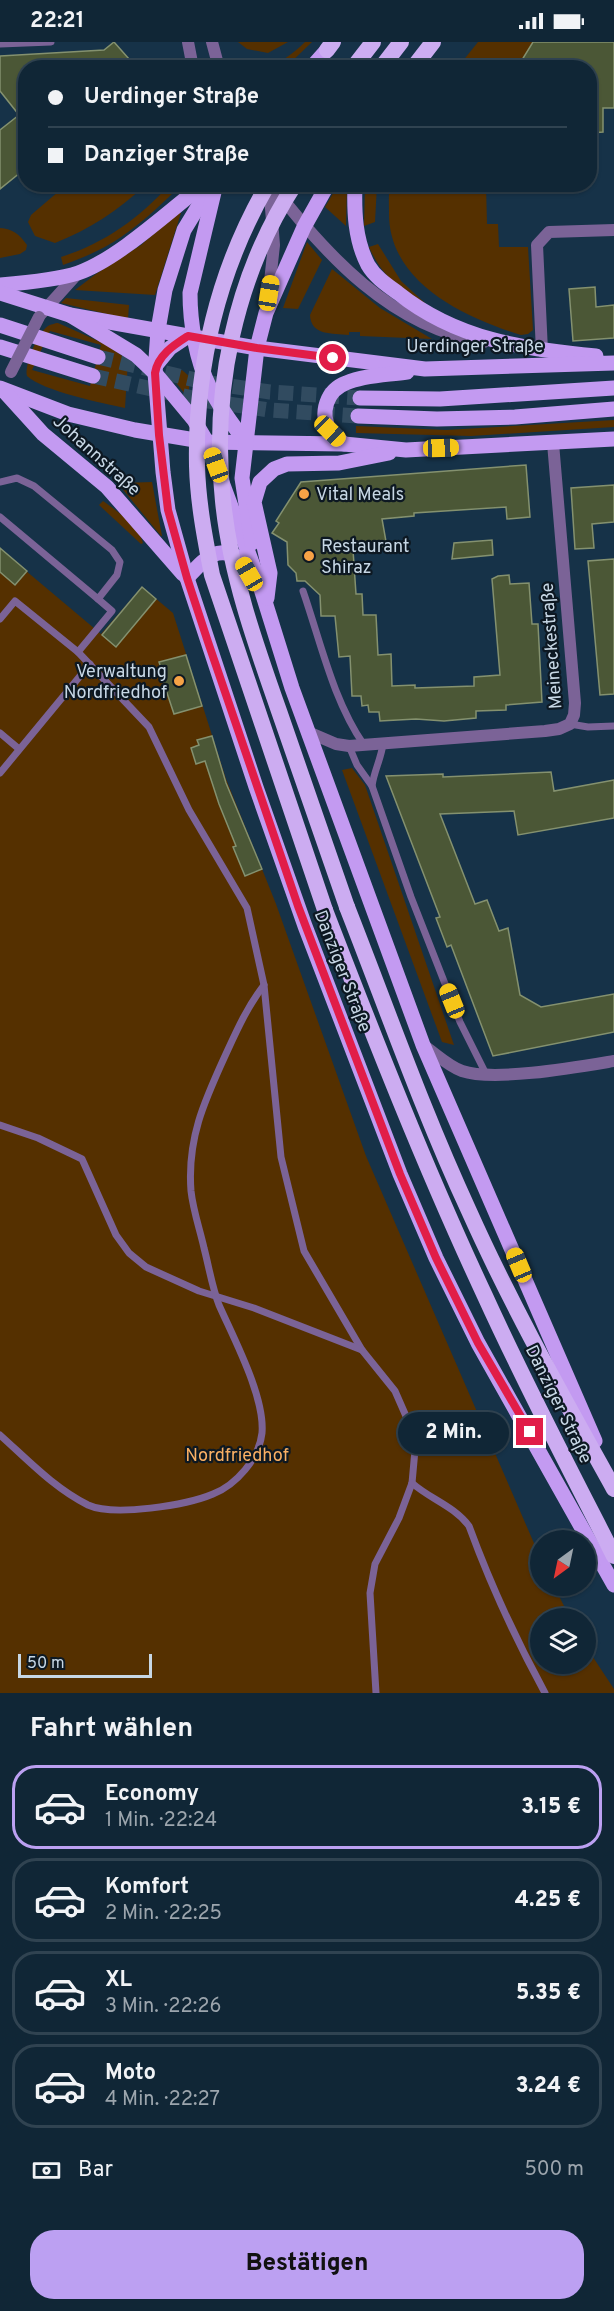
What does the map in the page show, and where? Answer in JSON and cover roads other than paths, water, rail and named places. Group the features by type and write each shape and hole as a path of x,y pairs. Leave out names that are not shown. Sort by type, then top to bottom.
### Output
{"highway":[{"path":"359,60 373,42"},
{"path":"387,60 401,42"},
{"path":"419,60 434,42"},
{"name":"Danziger Straße","path":"266,192 242,234 222,286 210,331 202,380 197,434 197,468 204,531 212,575 325,910 381,1055 484,1295 551,1434 614,1556"},
{"name":"Danziger Straße","path":"290,192 272,224 250,276 234,329 223,390 220,415 222,501 241,595 347,908 426,1110 468,1210 521,1322 614,1489"}],"main road":[{"path":"318,60 330,46"},
{"path":"324,60 330,46"},
{"path":"0,285 79,273 110,256 139,236 194,192"},
{"name":"Danziger Straße","path":"209,192 184,230 165,290 158,330 156,369 159,435 168,510 187,578 305,926 400,1174 436,1258 478,1343 614,1584"},
{"path":"212,192 190,293 192,337 209,386 245,442"},
{"path":"257,576 242,478 257,348 266,313 304,227 324,192"},
{"path":"355,192 358,240 369,266 379,278 405,299 437,318 472,334 522,348 614,358"},
{"path":"0,293 43,312 192,337"},
{"path":"70,315 156,369 194,420 207,442 257,576"},
{"path":"0,325 98,357"},
{"path":"156,369 170,348 192,337"},
{"name":"Uerdinger Straße","path":"192,337 257,348 425,369 614,363"},
{"path":"0,347 93,376"},
{"path":"344,444 330,431 326,418 328,398 335,389 358,380 425,369"},
{"path":"360,398 440,399 614,388"},
{"name":"Johannstraße","path":"1,390 68,414 159,435 207,442 245,442"},
{"name":"Johannstraße","path":"1,390 43,434 107,487 187,578"},
{"path":"358,416 437,419 515,417 614,409"},
{"path":"245,442 344,444 406,450 614,439"},
{"path":"266,604 270,573 254,502 256,490 265,476 277,467 287,464 339,463 406,450"},
{"path":"187,578 204,560 223,552 231,553 241,559 266,604"},
{"name":"Danziger Straße","path":"257,576 292,688 423,1045 614,1482"}],"street":[{"path":"188,42 191,60"},
{"path":"212,42 217,60"},
{"path":"312,60 330,46"},
{"path":"266,313 274,245 271,192"},
{"name":"Uerdinger Straße","path":"276,192 304,227 354,278 418,321 463,339 522,348"},
{"name":"Uerdinger Straße","path":"542,351 537,244 549,232 614,230"},
{"path":"1,390 43,312 79,273"},
{"name":"Meineckestraße","path":"308,732 336,744 349,746 545,731 559,729 570,724 574,715 575,703 553,443"},
{"path":"423,1045 460,1070 486,1075 573,1068 614,1061"}],"lane":[{"path":"0,44 51,42"},
{"path":"0,482 17,478 26,481 112,550 120,562 119,569 98,599"},
{"path":"0,517 112,611 78,652"},
{"path":"303,591 341,702 352,729 363,745"},
{"path":"0,619 15,602 78,652 149,727 189,810 247,908 264,985 281,1157 304,1251 362,1350 395,1391 416,1439 412,1483 399,1518 375,1564 370,1593 376,1693"},
{"path":"0,773 90,664"},
{"path":"570,724 588,727 614,726"},
{"path":"0,733 19,749"},
{"path":"372,786 374,771 381,759 384,744"},
{"path":"349,746 357,765 372,786 411,897 460,1022 486,1075"},
{"path":"0,1435 57,1486 91,1506 134,1511 213,1494 229,1485 241,1474 258,1449 262,1425 260,1408 243,1359 215,1296 191,1192 192,1148 201,1109 248,1007 264,985"},
{"path":"0,1125 38,1138 82,1159 116,1235 129,1253 146,1267 162,1276 321,1332 362,1350"},
{"path":"412,1483 424,1494 462,1517 469,1526 491,1587 544,1693"}],"tunnel":[{"path":"98,357 204,382 270,392 360,398"},
{"path":"93,376 202,400 269,410 358,416"}],"place":[{"name":"Vital Meals","path":"304,494"},
{"name":"Restaurant Shiraz","path":"309,556"},
{"name":"Verwaltung Nordfriedhof","path":"179,681"}],"park label":[{"name":"Nordfriedhof","path":"237,1455"}]}
